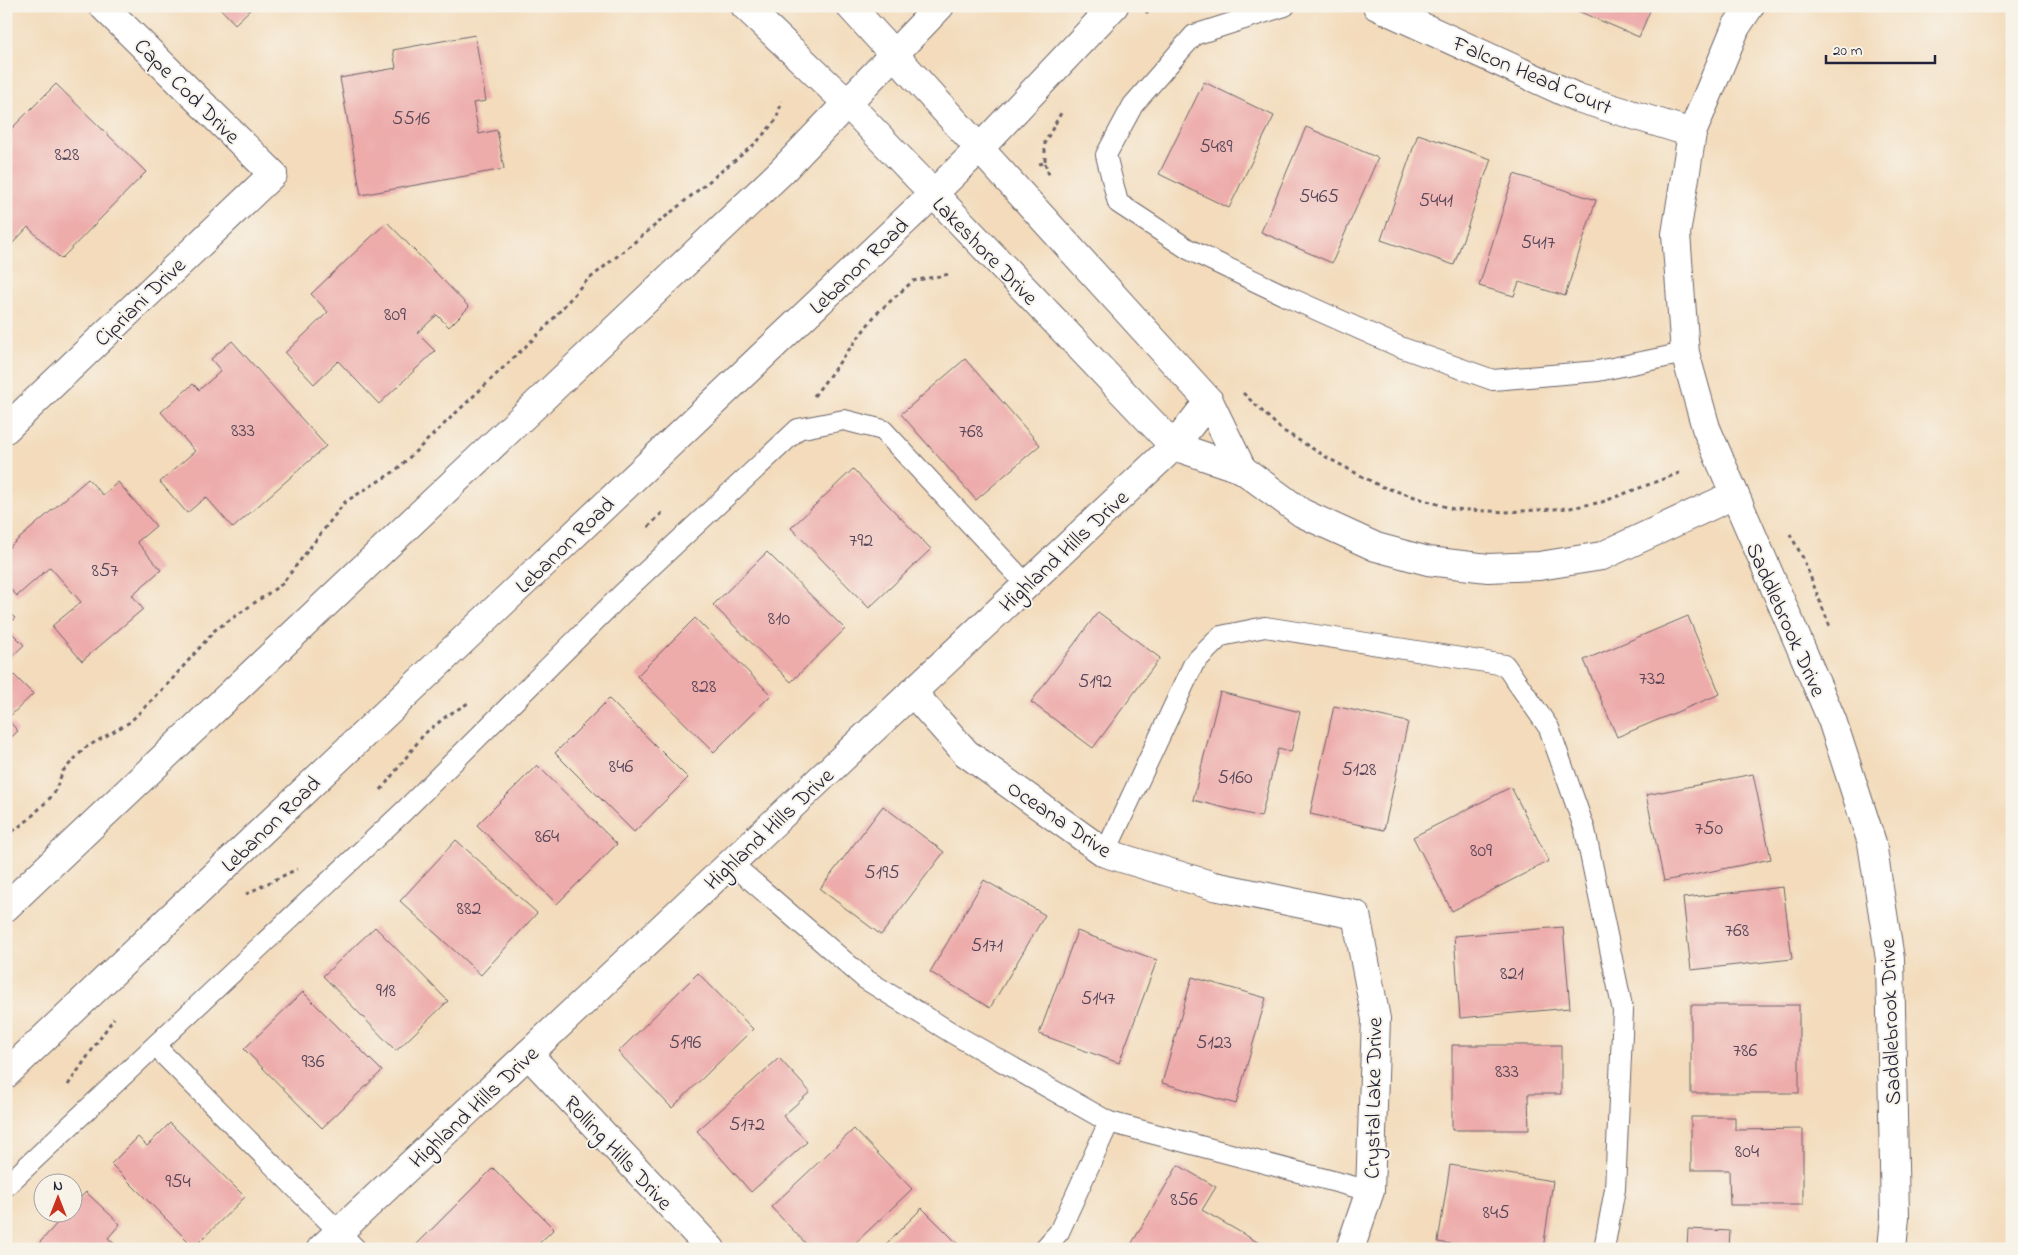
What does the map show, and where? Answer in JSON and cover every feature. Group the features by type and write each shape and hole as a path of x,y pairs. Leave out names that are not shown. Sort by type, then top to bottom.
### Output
{"street":[{"name":"Cape Cod Drive","path":"103,6 273,174"},
{"name":"Lakeshore Drive","path":"745,6 847,104 1174,446 1242,470 1302,513 1376,548 1428,561 1488,568 1538,566 1602,556 1734,495"},
{"name":"Lakeshore Drive","path":"850,6 1209,401 1242,470"},
{"path":"6,907 781,172 940,6"},
{"name":"Lebanon Road","path":"6,1074 933,194 979,149 1114,6"},
{"name":"Falcon Head Court","path":"1377,6 1578,98 1692,133"},
{"name":"Saddlebrook Drive","path":"1750,6 1736,27 1692,133 1676,234 1685,353 1706,428 1832,720 1872,843 1890,960 1895,1216 1892,1249"},
{"name":"Cipriani Drive","path":"6,429 273,174"},
{"name":"Highland Hills Drive","path":"339,1243 528,1054 1174,446 1209,401"},
{"name":"Oceana Drive","path":"912,692 966,752 1105,853 1214,886 1356,915"},
{"name":"Crystal Lake Drive","path":"1350,1249 1370,1190 1376,1019 1356,915"},
{"name":"Rolling Hills Drive","path":"528,1054 711,1249"}],"lane":[{"path":"1285,6 1194,35 1133,105 1106,156 1118,203 1188,249 1288,297 1400,347 1493,380 1598,371 1685,353"},
{"path":"6,1186 404,811 622,594 798,429 844,420 883,430 1026,584"},
{"path":"1105,853 1194,663 1221,636 1265,627 1506,666 1549,728 1585,830 1623,1011 1615,1189 1604,1249"},
{"path":"731,863 865,979 952,1033 1109,1122 1370,1190"},
{"path":"156,1046 339,1243"},
{"path":"1044,1249 1059,1232 1109,1122"}],"path":[{"path":"1140,21 1152,6"},
{"path":"6,836 28,820 54,794 63,771 85,748 130,722 168,684 215,630 282,584 345,502 395,471 548,326 583,284 756,143 776,120 782,101"},
{"path":"1051,180 1045,163 1045,142 1064,108"},
{"path":"1036,164 1045,163"},
{"path":"806,402 814,397 876,314 913,281 950,274"},
{"path":"1239,389 1282,430 1328,458 1380,486 1453,509 1506,512 1570,508 1602,502 1682,472"},
{"path":"641,534 667,508"},
{"path":"376,797 424,734 448,715 472,700"},
{"path":"242,896 300,868"},
{"path":"61,1092 115,1017"}],"building":[{"path":"218,6 254,6 235,24"},
{"path":"1566,6 1652,6 1639,37"},
{"path":"475,35 486,101 473,103 479,134 497,130 504,169 361,195 340,78 396,68 393,50"},
{"path":"1204,82 1274,116 1229,208 1159,174"},
{"path":"56,84 146,172 61,259 28,227 12,244 6,238 6,134"},
{"path":"1306,127 1378,158 1332,263 1261,232"},
{"path":"1418,134 1491,159 1454,265 1381,240"},
{"path":"1514,174 1596,200 1565,296 1519,282 1514,296 1479,286"},
{"path":"387,222 469,307 449,327 437,315 417,333 435,351 379,404 338,361 314,384 285,353 328,312 311,294"},
{"path":"232,341 326,446 233,528 206,497 187,513 160,482 195,451 161,412 193,384 199,390 221,371 211,359"},
{"path":"965,359 1040,445 976,500 901,414"},
{"path":"853,469 931,549 869,608 791,528"},
{"path":"88,479 103,495 118,482 156,526 137,542 161,570 132,595 143,609 82,661 52,626 81,602 50,567 17,596 6,584 6,550"},
{"path":"767,552 845,629 791,682 713,605"},
{"path":"6,610 15,618 6,626"},
{"path":"1098,612 1160,658 1093,748 1031,702"},
{"path":"1688,616 1720,694 1617,737 1584,660"},
{"path":"695,618 771,695 714,752 637,676"},
{"path":"6,627 24,645 6,662"},
{"path":"6,667 33,694 7,719 18,731 6,742"},
{"path":"1220,692 1300,712 1291,752 1278,749 1261,817 1193,800"},
{"path":"609,699 688,778 634,832 555,753"},
{"path":"1334,706 1408,722 1384,830 1310,814"},
{"path":"537,765 617,844 557,904 477,825"},
{"path":"1753,774 1771,859 1664,881 1646,795"},
{"path":"1511,787 1549,861 1452,911 1413,837"},
{"path":"883,806 944,852 881,935 820,889"},
{"path":"456,840 537,913 481,975 400,901"},
{"path":"984,880 1045,915 990,1008 930,972"},
{"path":"1783,887 1792,959 1691,970 1683,898"},
{"path":"375,927 448,1001 396,1051 323,976"},
{"path":"1563,927 1570,1008 1460,1018 1454,936"},
{"path":"1077,931 1157,960 1119,1063 1039,1034"},
{"path":"698,973 753,1029 672,1108 618,1052"},
{"path":"1192,977 1266,998 1236,1104 1162,1083"},
{"path":"303,992 382,1071 322,1128 244,1049"},
{"path":"1691,1005 1799,1005 1799,1093 1691,1093"},
{"path":"1452,1045 1561,1045 1561,1094 1528,1094 1529,1130 1452,1130"},
{"path":"779,1058 810,1092 783,1116 807,1142 751,1192 697,1131"},
{"path":"1691,1117 1735,1117 1735,1130 1803,1129 1803,1205 1730,1205 1729,1170 1691,1170"},
{"path":"170,1123 245,1197 194,1247 111,1164 138,1137 147,1146"},
{"path":"854,1129 912,1189 849,1249 811,1249 771,1207"},
{"path":"1178,1165 1216,1187 1202,1210 1259,1243 1255,1249 1129,1248"},
{"path":"1450,1165 1553,1181 1543,1249 1481,1249 1438,1242"},
{"path":"493,1168 554,1229 533,1249 419,1249 416,1245"},
{"path":"86,1192 120,1224 108,1238 120,1249 34,1249 58,1222 82,1222 82,1196"},
{"path":"922,1208 963,1249 881,1249"},
{"path":"1688,1229 1730,1231 1729,1249 1687,1249"}]}
